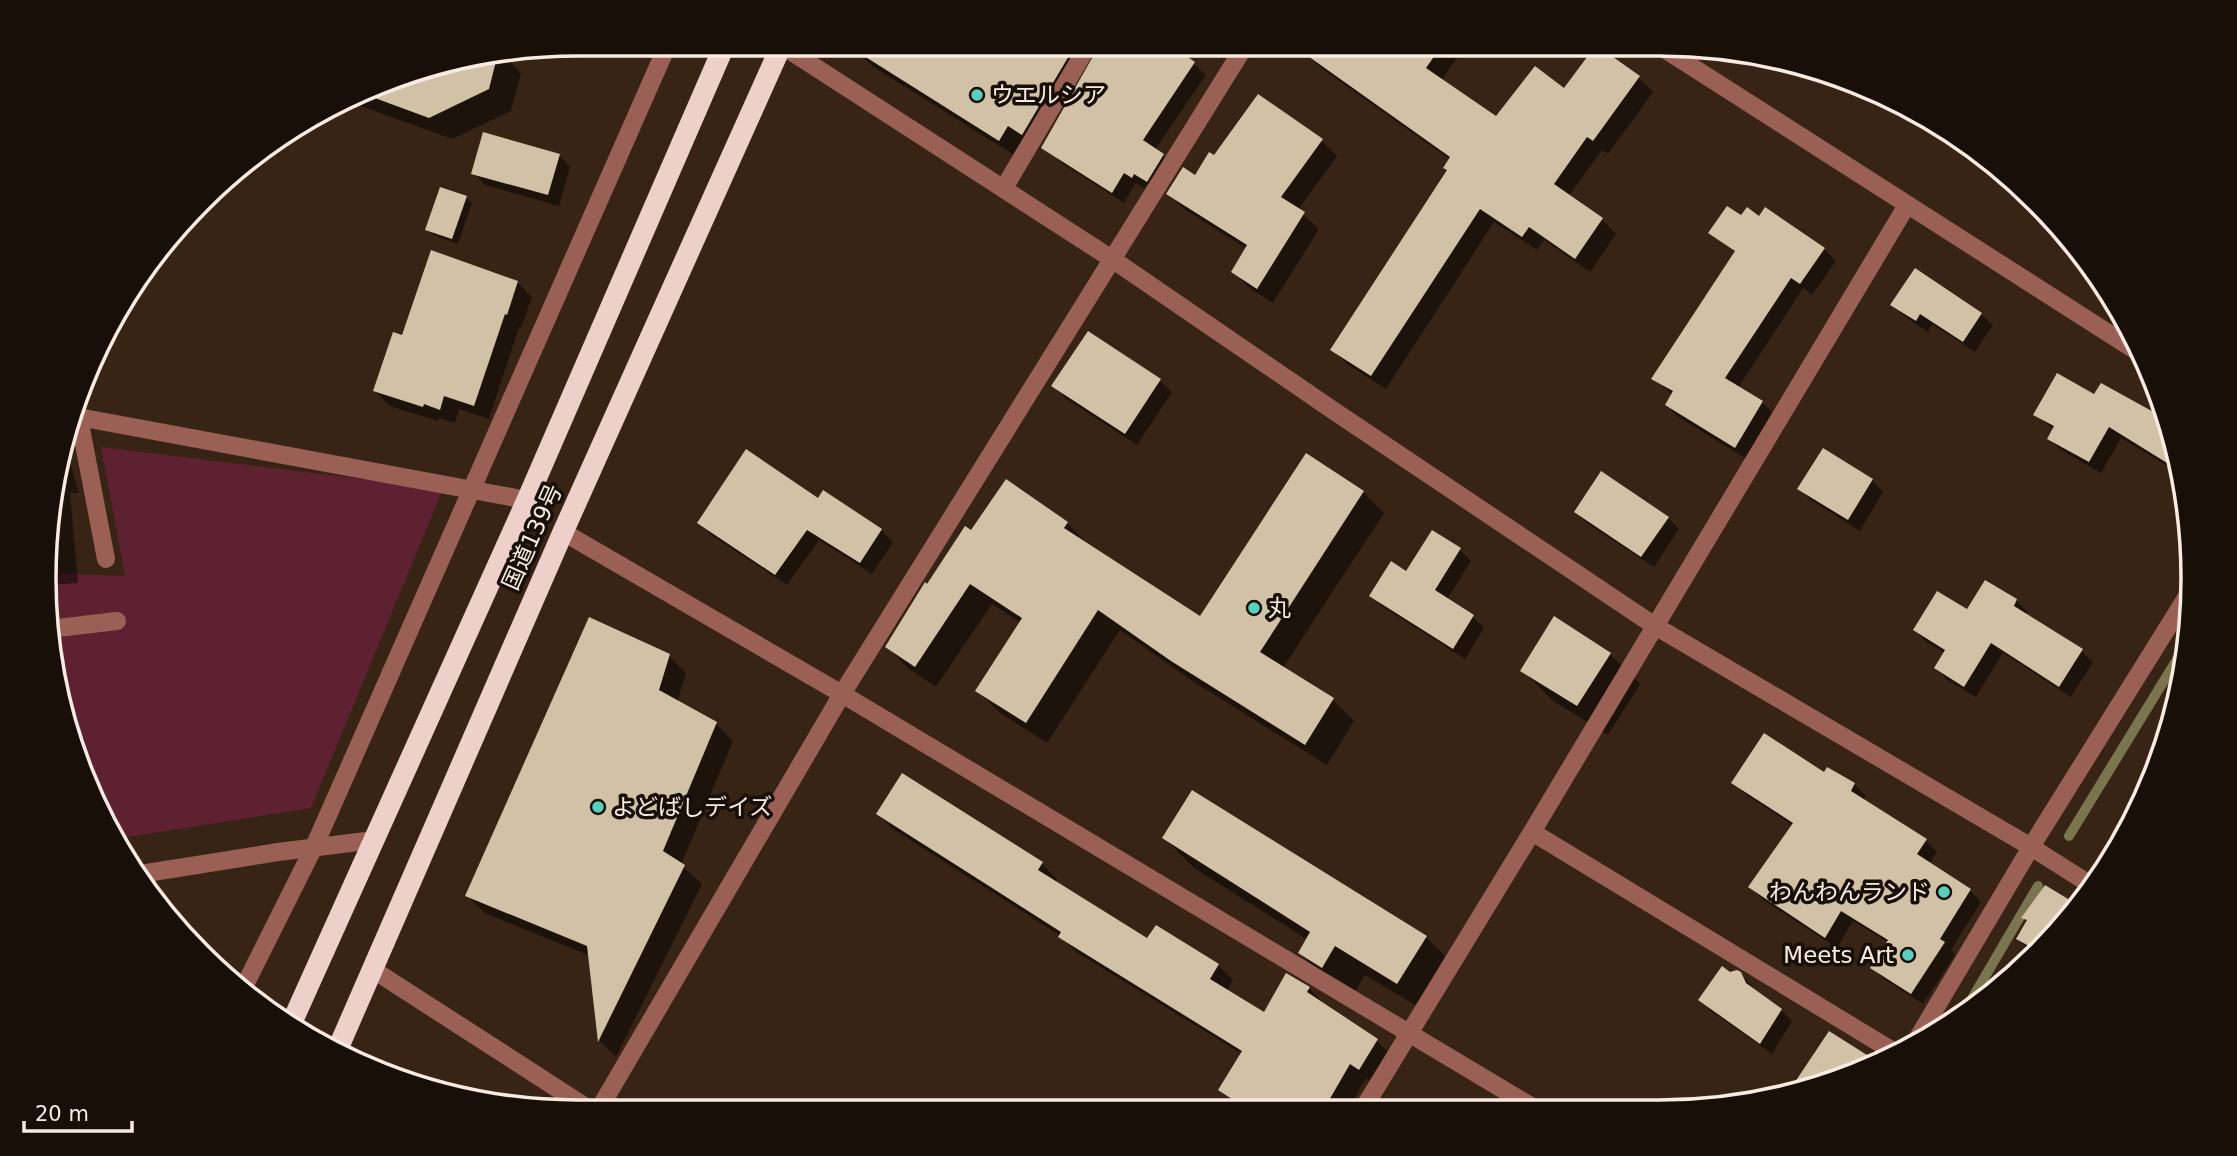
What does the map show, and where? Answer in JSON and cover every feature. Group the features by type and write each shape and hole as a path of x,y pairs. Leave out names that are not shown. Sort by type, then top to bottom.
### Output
{"highway":[{"name":"国道139号","path":"294,1016 527,500 719,56"},
{"name":"国道139号","path":"340,1043 563,532 776,56"}],"street":[{"path":"247,981 314,848 663,56"},
{"path":"798,56 1112,259 1322,404 1655,626 2031,846 2084,880"},
{"path":"1003,188 1082,56"},
{"path":"604,1100 842,694 1239,56"},
{"path":"1676,56 2125,344"},
{"path":"1369,1100 1908,205"},
{"path":"82,418 527,500"},
{"path":"78,428 106,559"},
{"path":"563,532 842,694 1520,1100"},
{"path":"1924,1028 2031,846 2180,607"},
{"path":"58,628 117,621"},
{"path":"1532,832 1887,1047"},
{"path":"148,873 374,840"},
{"path":"372,969 575,1100"}],"shaded area":[{"path":"101,447 443,489 311,808 125,837 96,778 74,713 60,646 56,578 56,573 125,576"}],"building":[{"name":"ウエルシア","path":"864,56 1069,56 1022,135 1008,126 999,141"},
{"path":"1093,56 1186,56 1195,62 1143,140 1164,154 1147,182 1134,174 1132,178 1124,173 1112,193 1041,148"},
{"path":"1308,56 1434,56 1426,68 1496,116 1535,66 1564,88 1588,56 1612,56 1640,76 1593,141 1587,137 1554,184 1603,218 1575,259 1529,227 1522,237 1480,209 1371,376 1330,350 1447,170 1443,168 1450,157"},
{"path":"496,63 489,89 429,118 374,98 443,74"},
{"path":"1258,94 1323,139 1281,197 1305,212 1257,289 1231,272 1247,245 1166,194 1183,167 1195,175 1209,152 1214,155"},
{"path":"483,132 560,154 548,195 471,174"},
{"path":"440,187 467,196 452,239 425,230"},
{"path":"1727,206 1741,215 1747,207 1759,216 1765,207 1825,248 1800,284 1791,278 1725,378 1763,401 1735,448 1665,405 1673,391 1651,379 1735,251 1708,233"},
{"path":"431,250 518,281 474,406 444,396 440,410 373,391 393,332 402,335"},
{"path":"1915,268 1982,313 1963,342 1920,314 1916,321 1890,305"},
{"path":"1088,331 1161,379 1125,434 1051,386"},
{"path":"2057,373 2094,394 2101,383 2154,412 2168,464 2109,427 2089,462 2047,439 2054,426 2033,415"},
{"path":"1823,448 1873,479 1848,520 1797,489"},
{"path":"746,449 818,498 823,490 882,529 860,563 807,530 775,575 697,523"},
{"path":"1306,453 1364,491 1260,652 1334,698 1305,745 1171,661 1098,610 1026,723 975,691 1022,618 970,584 915,667 885,647 925,582 927,584 965,526 971,530 1006,479 1068,522 1064,528 1200,616"},
{"path":"1601,471 1669,517 1641,557 1574,512"},
{"path":"1432,530 1461,548 1435,590 1474,615 1453,649 1369,596 1391,561 1406,571"},
{"path":"1985,580 2017,599 2014,606 2083,649 2059,687 1991,643 1964,687 1934,668 1945,650 1913,630 1937,591 1967,609"},
{"path":"1554,616 1611,653 1577,706 1520,671"},
{"path":"589,617 670,654 659,690 717,722 663,851 685,865 598,1042 587,946 465,896"},
{"path":"1764,733 1824,772 1827,767 1855,783 1851,791 1927,839 1917,854 1971,889 1940,939 1945,942 1911,994 1870,968 1888,940 1841,911 1825,938 1748,887 1793,823 1731,783"},
{"path":"902,773 1043,862 1038,870 1147,938 1156,925 1219,964 1210,979 1264,1012 1286,973 1310,987 1307,992 1378,1039 1359,1070 1350,1064 1329,1100 1233,1100 1218,1090 1242,1051 1058,937 1061,932 876,814"},
{"path":"1192,790 1427,936 1397,984 1335,946 1322,968 1298,953 1310,932 1162,838"},
{"path":"2045,885 2070,900 2029,946 2016,939 2027,920 2021,918"},
{"path":"1722,966 1730,972 1741,972 1746,983 1782,1009 1760,1044 1698,1000"},
{"path":"1829,1031 1867,1055 1827,1072 1795,1082"}],"waterway":[{"path":"2069,836 2174,665"},
{"path":"1975,993 2038,886"}],"place":[{"name":"ウエルシア","path":"977,95"},
{"name":"丸","path":"1254,608"},
{"name":"よどばしデイズ","path":"598,807"},
{"name":"わんわんランド","path":"1944,892"},
{"name":"Meets Art","path":"1908,955"}]}
